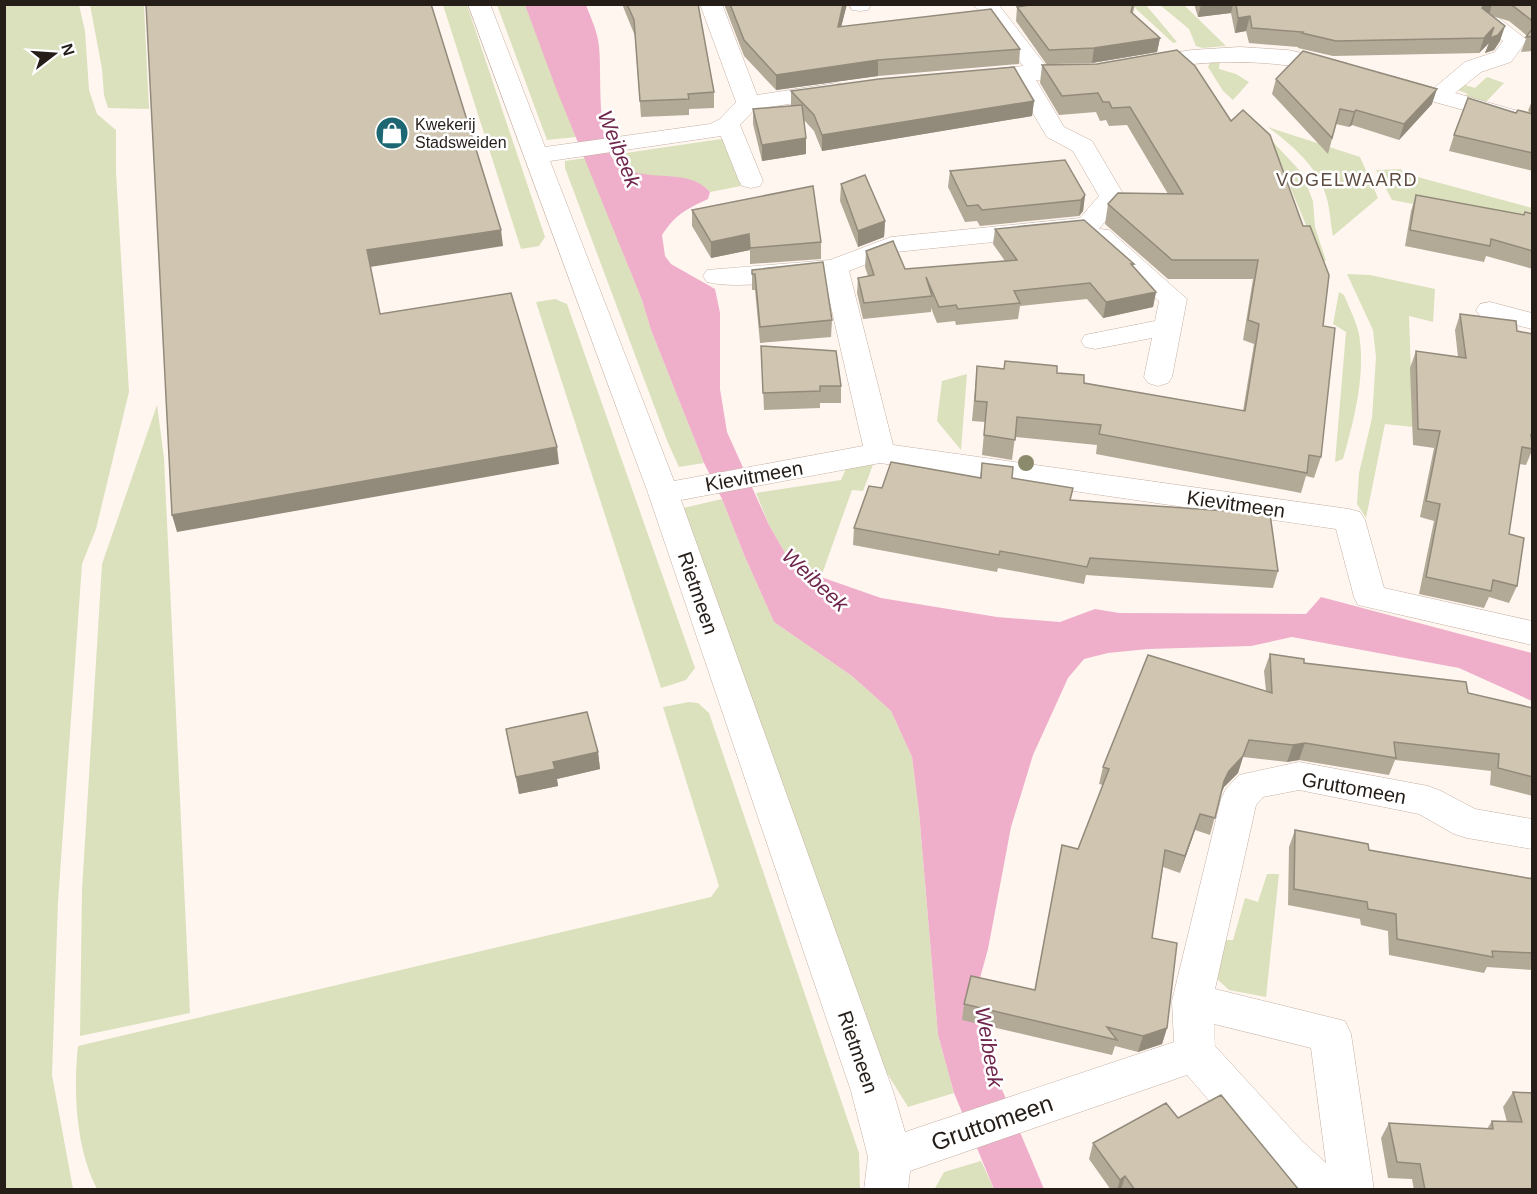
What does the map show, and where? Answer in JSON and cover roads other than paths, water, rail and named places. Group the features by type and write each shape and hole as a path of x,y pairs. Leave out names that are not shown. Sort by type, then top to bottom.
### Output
{"street":[{"name":"Rietmeen","path":"479,4 663,493 872,1091 888,1173"},
{"path":"711,4 748,103"},
{"path":"716,276 764,275 835,267 891,244 1088,225 1112,197 1083,146 1055,132 1029,73 994,11 982,4"},
{"path":"1438,96 1473,67 1503,57 1516,40 1491,23"},
{"path":"949,79 1029,73 1063,75 1111,70 1194,55 1232,52 1301,57 1533,122"},
{"path":"536,156 716,130 728,124 748,103 854,88"},
{"path":"728,124 751,181"},
{"path":"1088,225 1173,299 1158,377"},
{"path":"835,267 880,453"},
{"path":"1490,310 1533,321"},
{"path":"1095,342 1168,327"},
{"name":"Kievitmeen","path":"663,493 880,453 1349,520 1370,597 1533,633"},
{"name":"Gruttomeen","path":"888,1173 962,1134 1195,1053 1192,1000 1239,800 1252,785 1299,776 1428,801 1467,823 1533,834"},
{"path":"1192,1000 1329,1034 1352,1190"},
{"path":"1195,1053 1286,1156 1324,1190"}],"water":[{"name":"Weibeek","path":"525,5 586,5 598,40 603,128 613,159 623,168 634,172 692,180 710,192 708,199 682,213 662,235 665,256 671,264 715,289 720,313 720,389 727,432 769,525 788,558 821,577 881,598 997,617 1060,622 1095,609 1119,613 1306,614 1321,597 1532,653 1532,701 1459,668 1292,637 1251,646 1148,649 1108,653 1084,659 1068,678 1033,755 1011,827 988,949 972,1007 998,1080 1044,1189 994,1189 954,1093 938,1035 919,812 912,757 891,711 852,676 774,622 722,499 704,463"}],"place":[{"name":"Kwekerij Stadsweiden","path":"392,133"}],"district":[{"name":"VOGELWAARD","path":"1347,180"}]}
